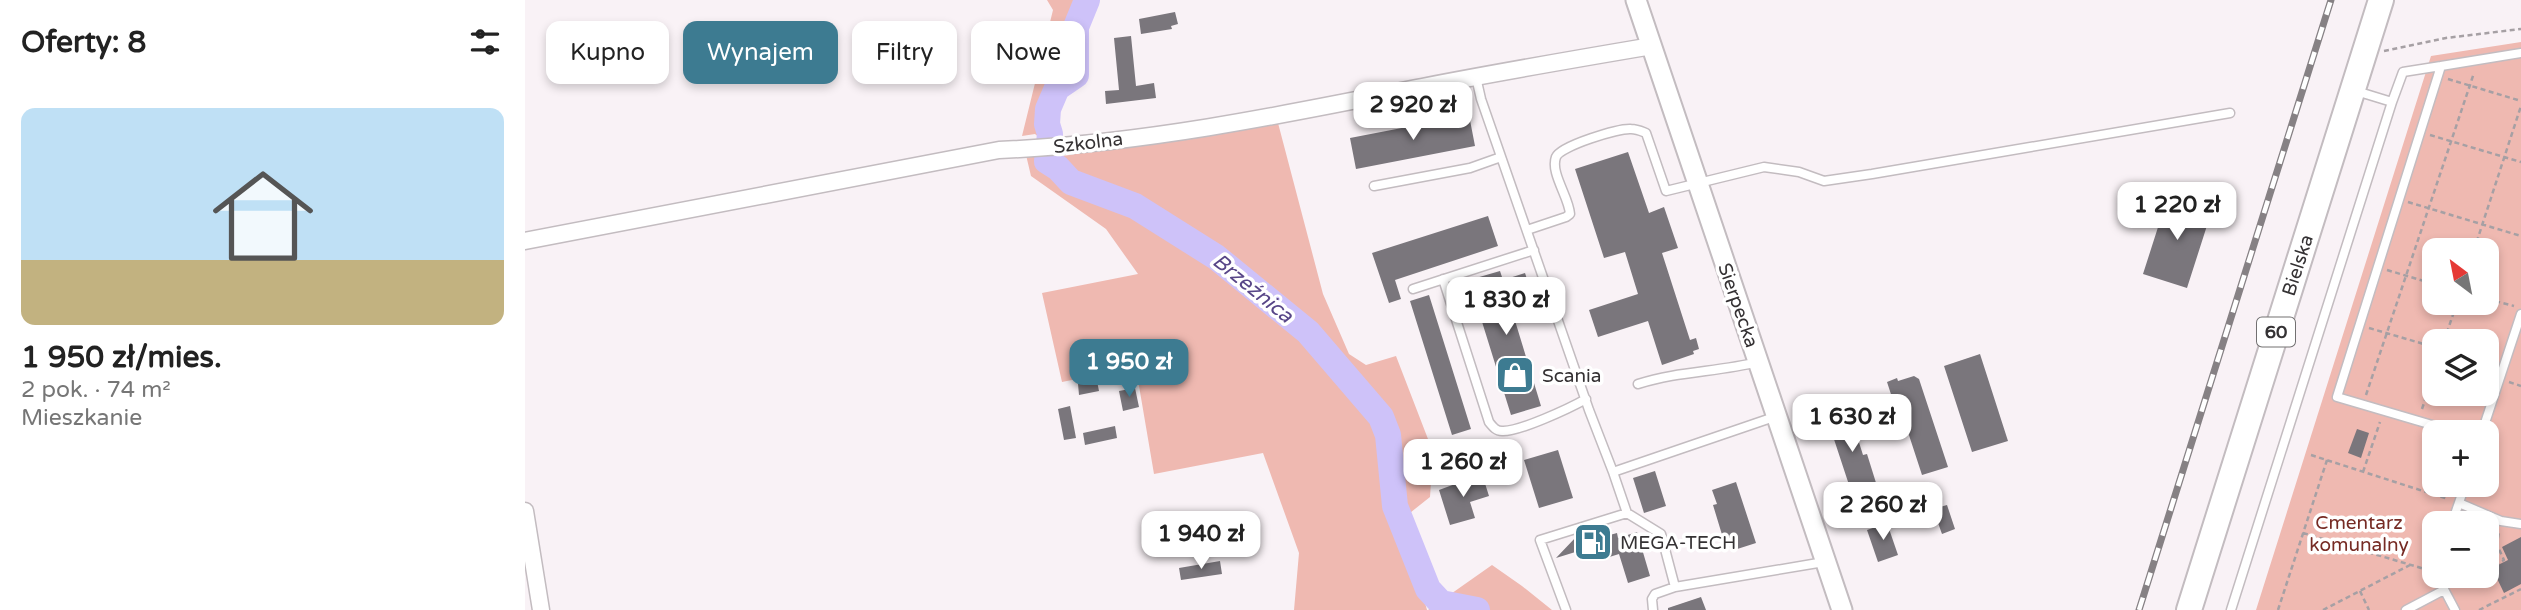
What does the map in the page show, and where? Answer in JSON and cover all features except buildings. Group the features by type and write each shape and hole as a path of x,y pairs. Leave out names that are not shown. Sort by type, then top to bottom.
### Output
{"main road":[{"name":"Bielska","path":"2189,610 2381,0"}],"street":[{"name":"Sierpecka","path":"1636,0 1842,610"},
{"name":"Szkolna","path":"525,241 999,150 1067,146 1267,118 1652,46"},
{"path":"525,511 541,610"}],"lane":[{"path":"2231,610 2403,72 2521,53"},
{"path":"2422,422 2337,397 2441,66"},
{"path":"1476,77 1501,157 1627,513 1661,534 1675,587"},
{"path":"2353,90 2392,102"},
{"path":"1527,230 1570,214 1556,172 1555,159 1560,151 1628,128 1638,129 1646,134 1666,191 1763,167 1799,172 1824,181 2230,113"},
{"path":"1374,186 1470,168 1501,157"},
{"path":"1413,289 1534,250"},
{"path":"1443,279 1489,422 1493,427 1499,431 1513,430 1586,399"},
{"path":"2486,420 2521,314"},
{"path":"1638,383 1669,375 1731,369 1758,362"},
{"path":"1613,471 1777,416"},
{"path":"2456,511 2461,497"},
{"path":"2459,503 2501,521 2521,524"},
{"path":"1566,610 1540,540 1627,513"},
{"path":"1653,610 1652,599 1655,594 1675,587 1826,562"},
{"path":"2406,610 2444,590 2455,610"}],"path":[{"path":"2364,55 2446,38 2521,29"},
{"path":"2363,405 2478,60"},
{"path":"2438,76 2521,100"},
{"path":"2478,238 2521,106"},
{"path":"2420,132 2521,162"},
{"path":"2398,199 2521,236"},
{"path":"2377,267 2422,280"},
{"path":"2499,302 2521,308"},
{"path":"2360,325 2422,342"},
{"path":"2419,421 2424,406"},
{"path":"2363,472 2383,411"},
{"path":"2311,455 2459,503"},
{"path":"2279,610 2327,460"},
{"path":"2499,533 2501,521"},
{"path":"2303,533 2422,569"},
{"path":"2323,610 2410,565"},
{"path":"2444,590 2448,588"},
{"path":"2479,610 2521,589"},
{"path":"2360,591 2369,610"}],"green space":[{"path":"1047,0 1083,0 1076,21 1050,21 1053,10"},
{"name":"Cmentarz komunalny","path":"2521,42 2521,610 2256,610 2431,56"},
{"path":"1035,84 1054,84 1041,113 1044,138 1041,139 1035,134 1022,136"},
{"path":"1278,123 1323,294 1349,354 1366,365 1396,356 1433,452 1430,497 1391,528 1411,554 1427,610 1294,610 1299,553 1263,453 1154,474 1138,380 1116,371 1062,382 1042,293 1138,274 1106,229 1031,176 1026,155 1046,152 1063,156"},
{"path":"1492,565 1552,610 1428,610"}],"waterway":[{"name":"Brzeźnica","path":"1087,0 1076,27 1076,75 1057,88 1048,109 1047,124 1050,134 1047,161 1071,182 1135,206 1216,257 1308,332 1381,417 1388,435 1395,506 1428,589 1441,603 1477,610"}],"railway":[{"path":"2139,610 2331,0"}],"place":[{"name":"Scania","path":"1515,375"},
{"name":"MEGA-TECH","path":"1593,542"}]}
